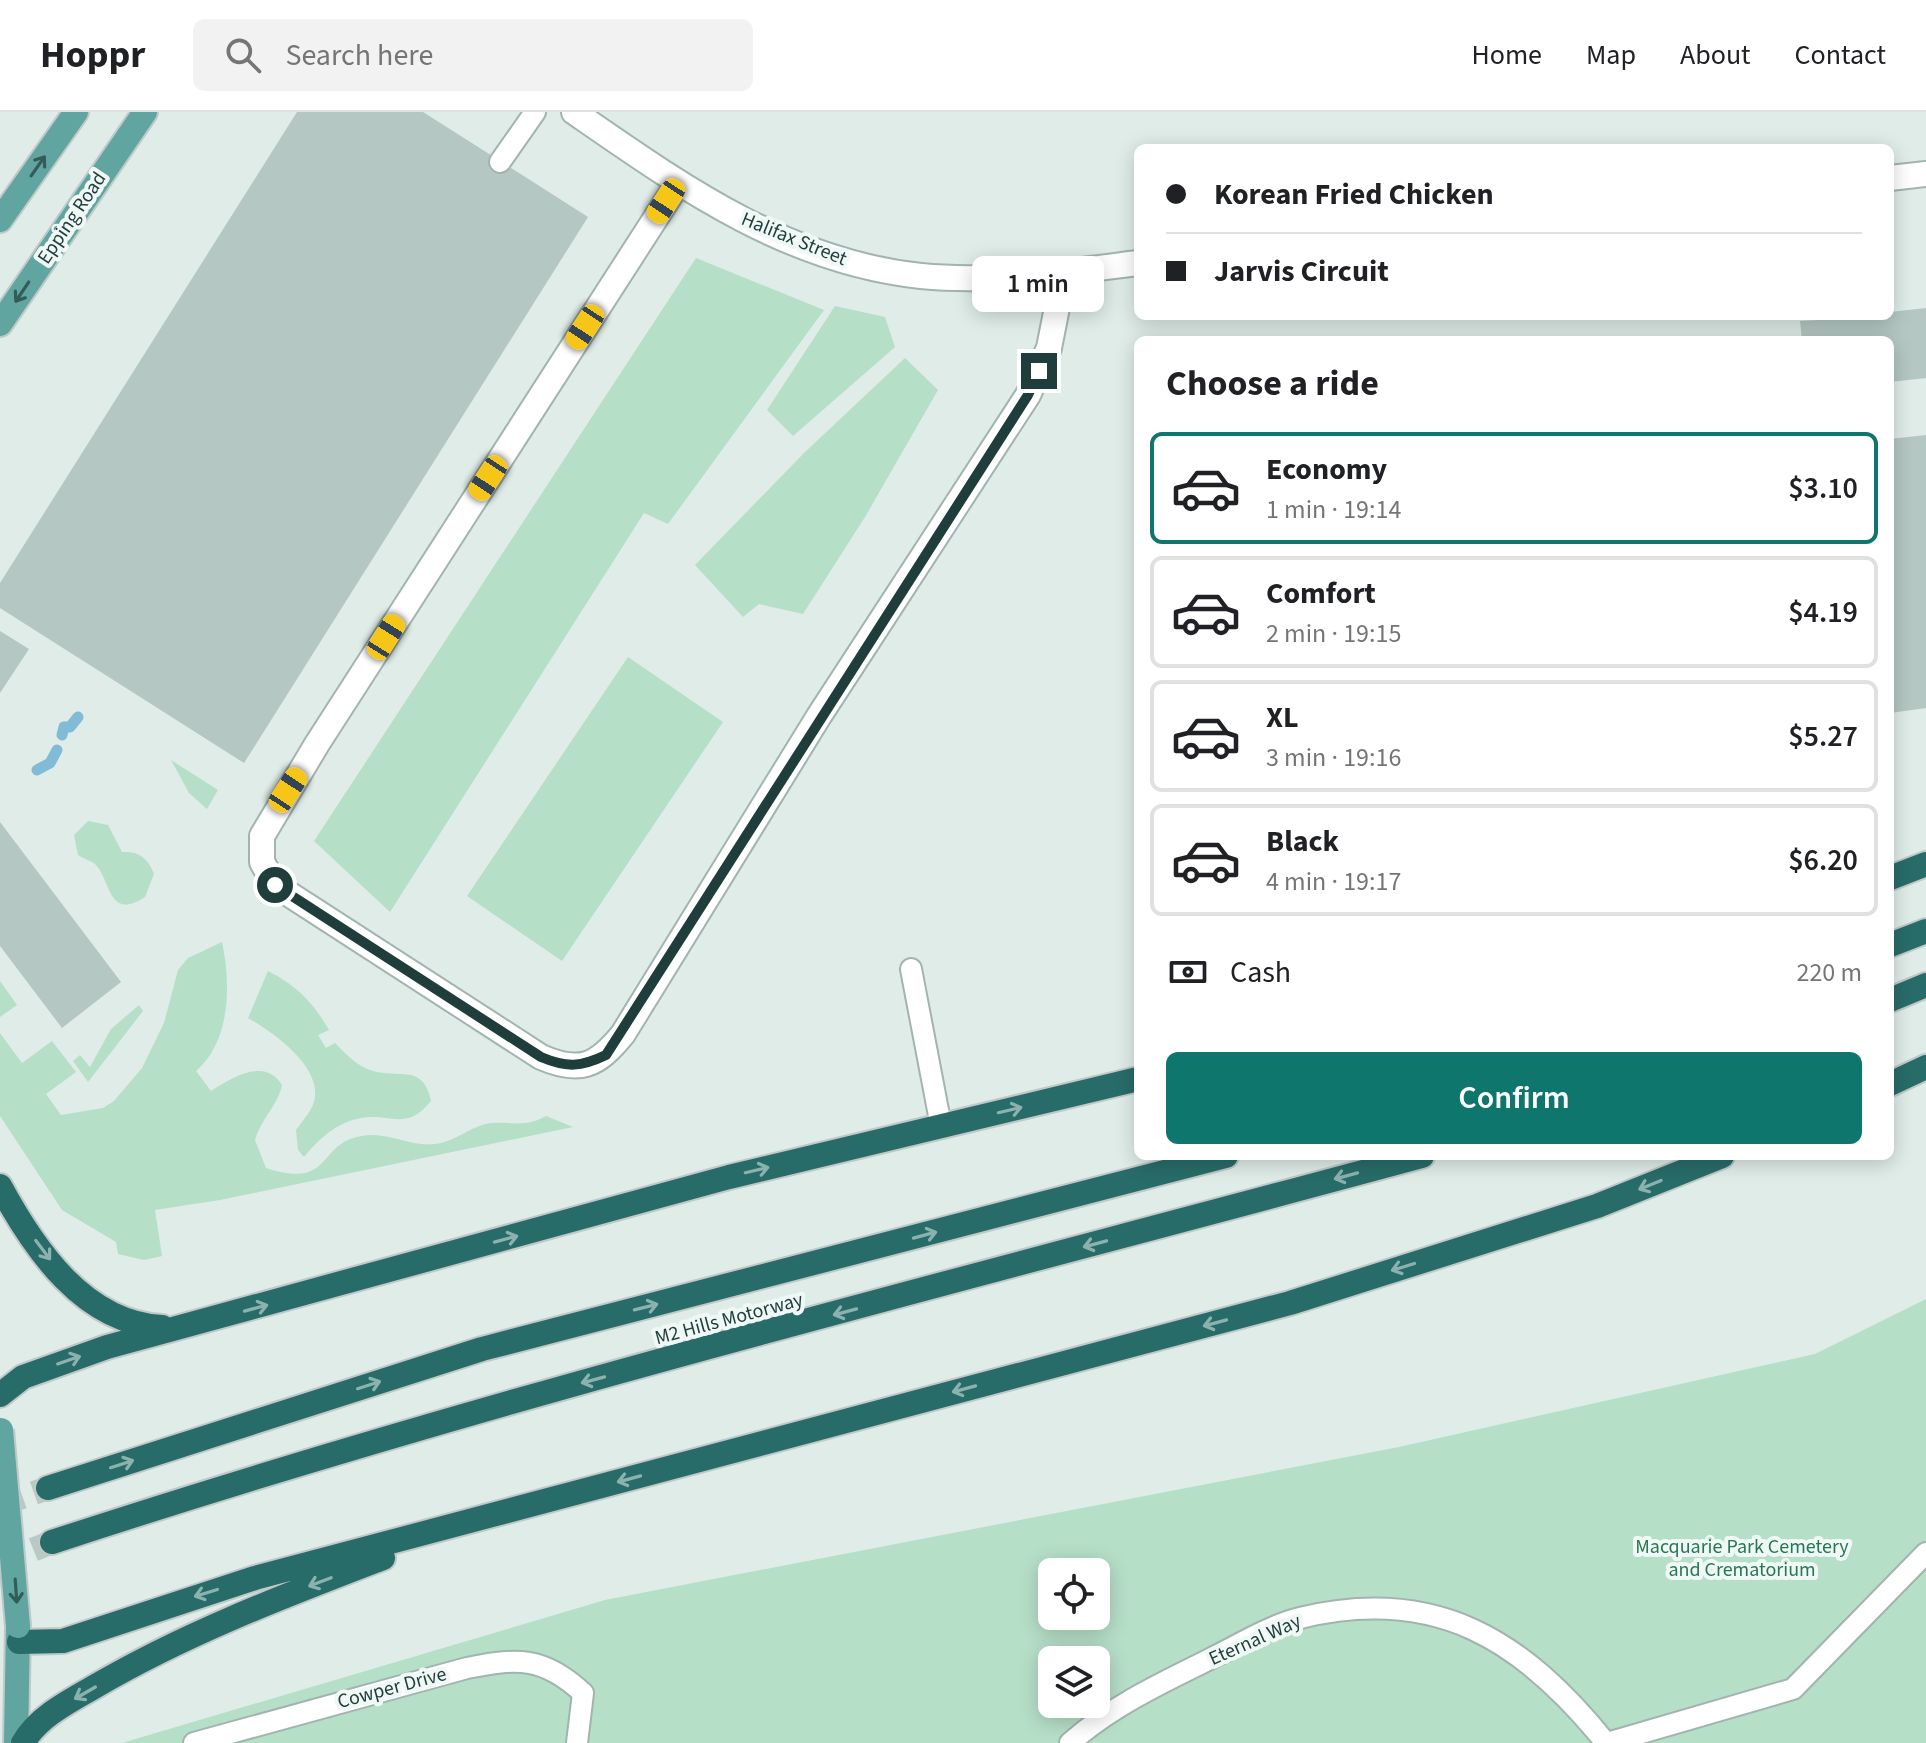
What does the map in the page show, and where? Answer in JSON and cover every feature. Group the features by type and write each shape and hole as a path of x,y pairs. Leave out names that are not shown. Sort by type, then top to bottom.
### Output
{"highway":[{"path":"1894,876 1926,864"},
{"path":"1894,943 1926,931"},
{"path":"1894,998 1926,985"},
{"path":"1894,1082 1926,1067"},
{"path":"0,1395 23,1377 52,1365 180,1328 729,1177 1134,1080"},
{"name":"M2 Hills Motorway","path":"48,1488 482,1349 1211,1160"},
{"name":"M2 Hills Motorway","path":"52,1542 276,1469 492,1407 1407,1160"},
{"path":"12,1635 63,1641 255,1578 1290,1303 1597,1206 1712,1160"},
{"path":"0,1186 40,1247 91,1304 105,1314 137,1325 180,1328"},
{"path":"23,1743 32,1729 60,1707 181,1640 229,1617 498,1515"}],"main road":[{"path":"0,220 76,112"},
{"name":"Epping Road","path":"0,324 145,112"},
{"path":"1,1426 16,1743"}],"street":[{"name":"Halifax Street","path":"574,112 677,185 752,225 839,260 920,276 995,278 1134,263"},
{"path":"1894,178 1926,174"},
{"path":"677,185 295,779 262,836 262,862 275,885 541,1057 564,1067 584,1066 606,1055 623,1034 819,716 1028,395 1049,348 1064,272"}],"lane":[{"path":"500,162 535,112"},
{"path":"911,969 941,1126"},
{"name":"Eternal Way","path":"1070,1743 1157,1686 1256,1637 1297,1619 1375,1608 1415,1612 1453,1621 1494,1638 1545,1676 1573,1702 1606,1743 1793,1689 1926,1553"},
{"name":"Cowper Drive","path":"194,1743 467,1668 512,1659 561,1672 583,1693 577,1743"}],"green space":[{"path":"696,258 824,310 668,524 644,513 390,912 314,841"},
{"path":"835,306 885,317 895,347 793,436 767,410"},
{"path":"905,358 938,390 865,517 803,614 759,604 743,617 695,565 804,453"},
{"path":"628,657 723,722 562,961 467,896"},
{"path":"171,760 218,790 207,809 189,793"},
{"path":"88,821 108,825 122,852 138,854 149,864 154,874 145,897 133,903 117,902 96,865 78,855 74,835"},
{"path":"222,942 227,975 226,1011 216,1044 208,1059 196,1071 211,1091 229,1080 258,1071 267,1072 282,1085 255,1140 266,1168 303,1173 322,1163 347,1140 362,1136 435,1144 486,1124 523,1123 546,1116 573,1127 220,1200 155,1210 162,1256 144,1260 118,1254 116,1242 62,1210 0,1116 0,1033 22,1063 52,1041 76,1072 46,1094 61,1115 103,1108 114,1101 142,1068 164,1023 178,970 188,958"},
{"path":"268,971 296,989 317,1011 329,1030 318,1035 326,1048 335,1043 353,1060 376,1072 415,1076 427,1088 431,1101 406,1119 371,1117 344,1123 322,1138 304,1157 298,1150 296,1130 311,1109 315,1095 313,1081 297,1055 272,1033 248,1018"},
{"path":"0,981 17,1005 0,1017"},
{"path":"139,1005 143,1011 88,1082 73,1061 80,1055 90,1067 111,1029"},
{"name":"Macquarie Park Cemetery and Crematorium","path":"1926,1299 1926,1743 122,1743 605,1600 1399,1447 1815,1354"}],"building":[{"path":"297,112 423,112 588,217 244,763 0,608 0,583"},
{"path":"1926,308 1926,378 1894,382 1894,336 1802,336 1800,321 1894,320 1894,312"},
{"path":"1926,435 1926,708 1894,712 1894,439"},
{"path":"0,631 29,649 0,693"},
{"path":"0,822 121,982 62,1028 0,946"}],"waterway":[{"path":"62,735 64,727 70,727 78,717"},
{"path":"37,770 50,763 57,750"}],"tunnel":[{"path":"0,1505 48,1488"},
{"path":"0,1563 52,1542"}],"route":[{"path":"275,885 541,1057 564,1067 584,1066 606,1055 623,1034 819,716 1028,395 1039,371"}]}
